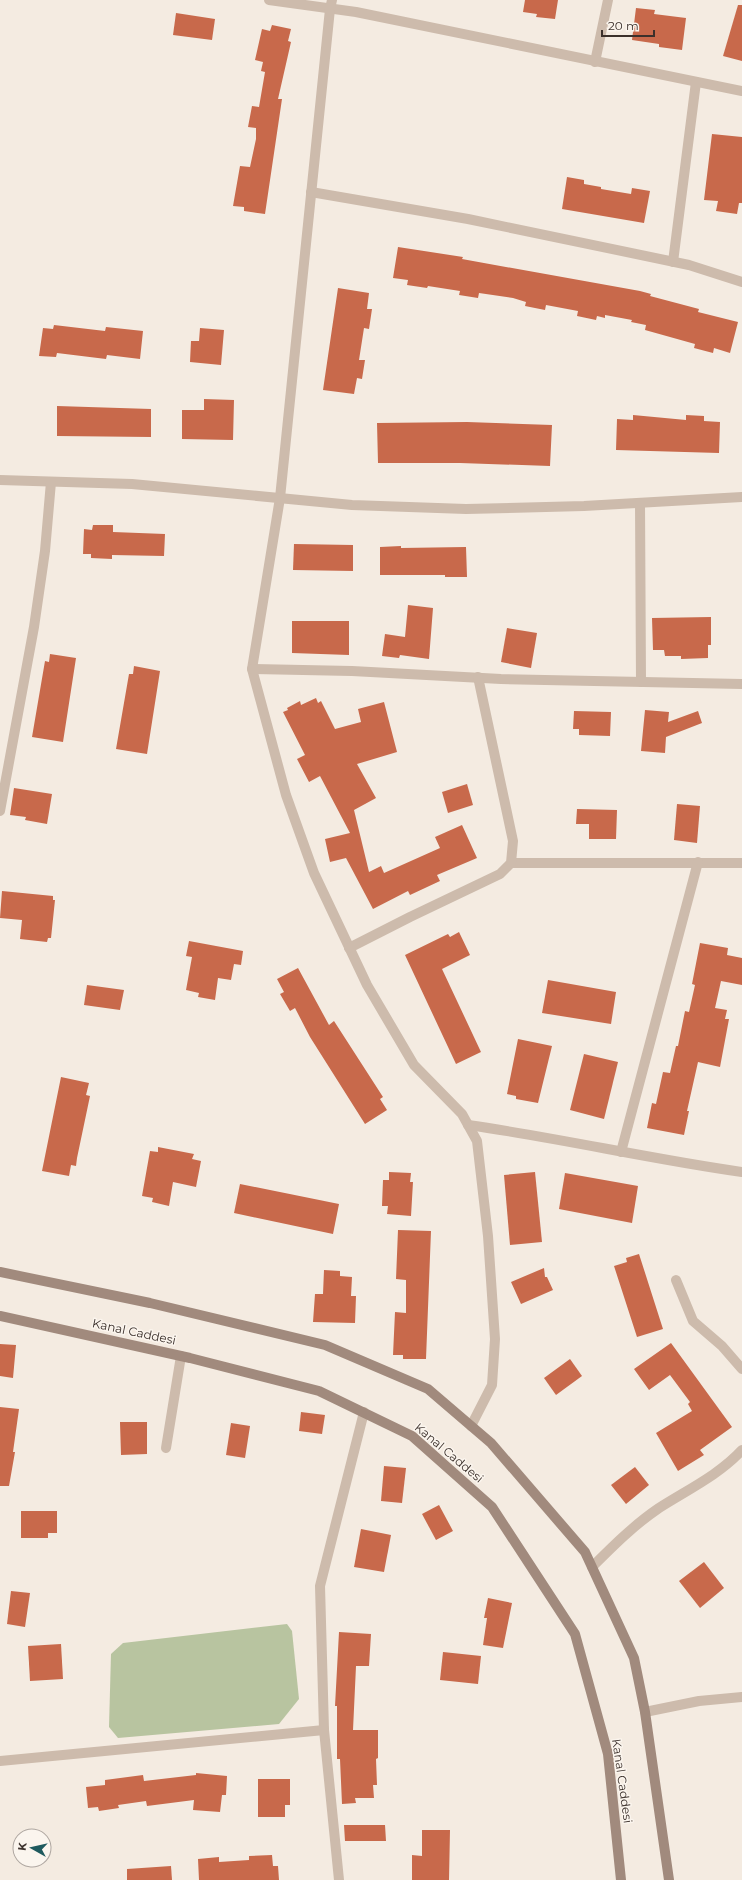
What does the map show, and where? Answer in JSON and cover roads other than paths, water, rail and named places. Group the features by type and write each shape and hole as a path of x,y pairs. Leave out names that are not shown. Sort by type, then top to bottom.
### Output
{"main road":[{"path":"0,1272 150,1303 325,1345 428,1389 491,1443 585,1552 634,1658 645,1712 665,1878"},
{"name":"Kanal Caddesi","path":"0,1316 181,1356 319,1391 412,1436 492,1507 575,1634 608,1754 623,1879"}],"street":[{"path":"269,0 331,4 356,12 742,91"},
{"path":"595,62 608,0"},
{"path":"331,4 280,498 252,669 289,802 314,872 349,948 367,985 414,1065 462,1114 477,1141 488,1236 495,1339 492,1385 471,1426"},
{"path":"673,262 696,82"},
{"path":"311,192 468,219 673,262 742,282"},
{"path":"0,480 132,484 352,505 466,509 640,503 742,497"},
{"path":"0,811 34,627 45,551 51,482"},
{"path":"640,503 641,682"},
{"path":"252,669 742,684"},
{"path":"349,948 410,916 500,874 511,863 513,841 478,677"},
{"path":"621,1152 698,862"},
{"path":"511,863 742,863"},
{"path":"468,1125 543,1136 670,1162 742,1172"},
{"path":"676,1280 693,1321 722,1346 742,1369"},
{"path":"166,1448 181,1356"},
{"path":"339,1880 324,1730 320,1586 364,1412"},
{"path":"592,1567 628,1531 658,1509 728,1465 742,1450"},
{"path":"645,1712 699,1701 742,1697"},
{"path":"0,1761 324,1730"}]}
